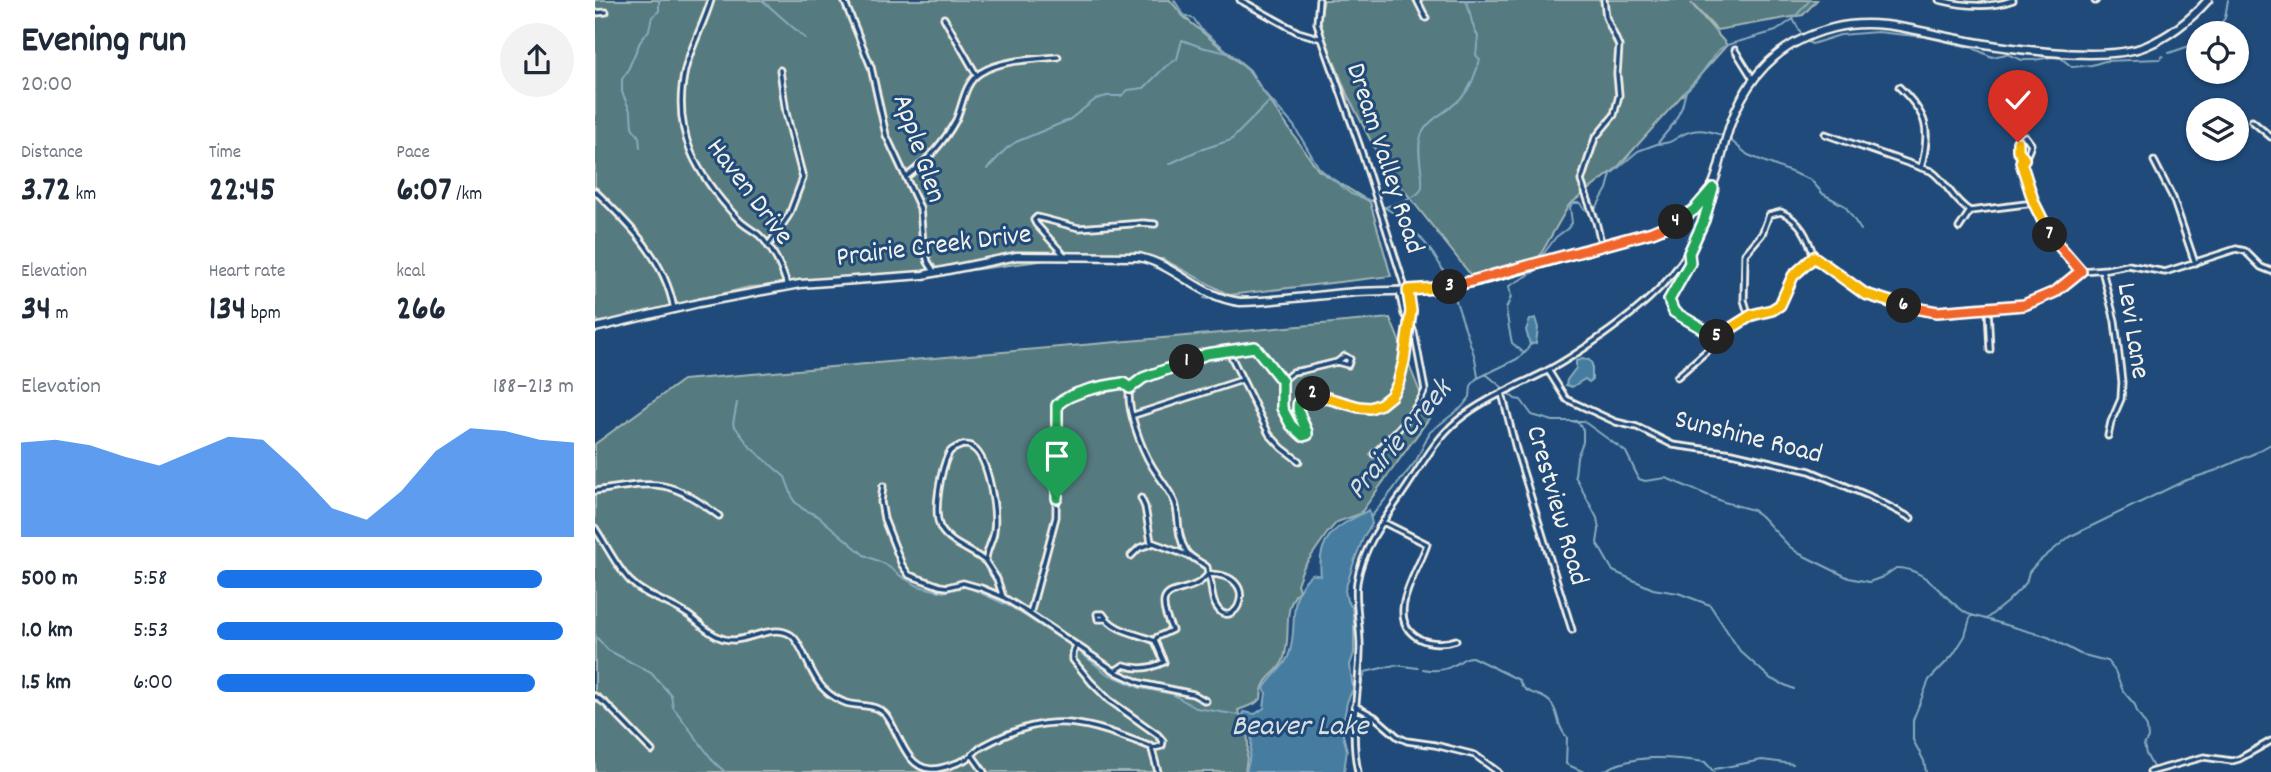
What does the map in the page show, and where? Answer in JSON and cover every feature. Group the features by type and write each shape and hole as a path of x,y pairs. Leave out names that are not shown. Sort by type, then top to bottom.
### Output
{"main road":[{"path":"1404,291 1468,283 1652,232 1684,218 1713,188 1731,120 1753,79 1790,45 1814,34 1851,24 1885,24 1984,44 2024,49 2118,53 2138,49 2162,39 2197,13 2208,0"},
{"name":"Prairie Creek Drive","path":"595,328 787,286 935,273 999,258 1125,256 1155,261 1200,289 1226,300 1240,302 1404,291"}],"street":[{"name":"Haven Drive","path":"711,0 686,68 683,95 684,135 691,157 723,202 742,224 758,234 768,246 787,286"},
{"name":"Apple Glen","path":"844,0 871,67 886,135 920,208 923,243 928,262 935,273"},
{"path":"1240,0 1298,33 1322,39"},
{"name":"Dream Valley Road","path":"1319,0 1317,23 1378,200 1404,291 1403,314 1414,332 1425,390 1422,399 1374,454"},
{"path":"1417,0 1426,18"},
{"path":"1602,246 1581,181 1595,138 1614,116 1619,95 1619,46 1606,17 1604,0"},
{"path":"1939,0 1963,5 1997,5 2013,0"},
{"path":"595,13 606,12"},
{"path":"944,18 977,75"},
{"path":"1735,50 1753,79"},
{"path":"906,177 941,143 977,75 985,70 1021,60 1058,57"},
{"path":"768,246 789,215 803,178 786,113 780,70"},
{"path":"1899,87 1916,103 1925,123 1926,150 1921,168"},
{"path":"2252,121 2271,137"},
{"path":"1825,134 1921,168 1941,178 1957,202 1970,211 2034,203"},
{"path":"2024,159 2018,150 2018,142 2025,136 2031,144 2029,154 2024,159 2021,162 2034,203 2049,234 2081,271"},
{"path":"2154,161 2173,198 2195,264"},
{"path":"1359,772 1353,732 1360,652 1357,582 1362,562 1383,522 1448,430 1469,412 1548,370 1617,325 1674,275 1689,253 1704,220 1713,188"},
{"path":"595,191 629,224 655,259 669,285 674,309"},
{"path":"1959,228 1970,211"},
{"path":"1752,315 1744,300 1745,254 1762,234 1769,215 1781,212 1798,222 1814,257 1854,287 1874,297 1924,311 2024,305 2055,292 2081,271 2128,265 2165,272 2242,249 2260,267 2271,271"},
{"path":"1064,256 1034,221 1037,217 1064,226 1088,228 1155,224"},
{"path":"1689,253 1690,263 1669,300 1670,306 1674,312 1717,337"},
{"path":"1677,377 1709,349 1717,337 1752,315 1780,305 1793,276 1814,257"},
{"name":"Levi Lane","path":"2102,270 2115,321 2122,382 2121,399 2108,436"},
{"path":"1208,574 1225,575 1236,583 1241,597 1233,612 1227,614 1215,606 1212,584 1208,574 1207,567 1187,554 1179,535 1174,503 1150,464 1133,415 1128,397 1130,388 1143,378 1193,359 1228,350 1255,347 1282,381 1282,408 1291,425 1303,436 1307,435 1298,412 1298,402 1302,396 1319,395 1370,408 1391,396 1402,373 1411,311 1404,291"},
{"path":"1988,308 1990,349"},
{"path":"1228,350 1269,434 1299,461"},
{"path":"1277,374 1337,362"},
{"name":"Sunshine Road","path":"1548,370 1566,399 1616,422 1637,427 1673,445 1732,453 1798,467 1869,496 1911,517"},
{"path":"1282,381 1293,372"},
{"path":"1133,415 1242,380"},
{"path":"1030,614 1056,517 1057,405 1063,399 1105,387 1123,383 1130,388"},
{"name":"Crestview Road","path":"1501,393 1572,630"},
{"path":"986,562 985,556 992,544 995,530 996,513 987,475 977,450 963,445 950,453 939,492 937,517 946,534 986,562 997,579 1003,597"},
{"path":"595,491 649,484 671,486 688,494 719,516"},
{"path":"883,486 881,502 884,519 902,565 909,575 940,586 963,583 1003,597 1115,671 1140,683 1193,694 1206,701"},
{"path":"1141,498 1145,507 1148,536 1153,544"},
{"path":"1383,522 1427,544 1403,601 1403,617 1412,632 1421,639 1442,643 1455,640"},
{"path":"595,528 632,583 653,598 688,615 721,638 733,640 770,632 791,635 814,678 824,689 845,703 874,707 884,713 909,755 923,768 942,768 972,755 977,749 1018,729 1050,722 1084,725 1159,748 1164,745 1163,741 1099,691 1083,673 1073,660 1076,645"},
{"path":"1131,556 1139,548 1153,544 1191,556"},
{"path":"1155,640 1172,630 1164,609 1163,601 1167,595 1204,580 1208,574"},
{"path":"1106,619 1128,632 1155,640"},
{"path":"1115,671 1123,665 1136,669 1164,662 1155,640"},
{"path":"595,696 652,751"},
{"path":"1355,706 1375,717 1406,741 1475,755 1498,772"},
{"path":"2150,772 2204,757 2232,761 2271,741"},
{"path":"1151,746 1158,772"},
{"path":"972,755 984,772"}],"green space":[{"path":"595,0 1170,0 1183,16 1249,71 1318,170 1370,202 1391,276 1229,295 1163,259 1062,258 934,275 749,287 601,324 595,318"},
{"path":"1324,0 1817,0 1803,15 1717,30 1691,3 1727,45 1617,168 1569,205 1538,259 1474,279 1381,161 1347,94 1319,23"},
{"path":"1390,318 1430,417 1360,514 1337,522 1303,568 1297,584 1299,590 1288,614 1284,658 1264,684 1261,699 1238,710 1248,740 1245,772 595,772 595,444 683,380"}],"water":[{"path":"1535,318 1538,328 1536,343 1530,345 1526,330 1530,320"},
{"path":"1589,360 1592,364 1592,380 1589,382 1585,379 1572,387 1566,385 1576,368 1576,361"},
{"name":"Beaver Lake","path":"1369,510 1372,524 1364,536 1345,590 1347,601 1352,607 1354,653 1350,665 1353,689 1347,702 1342,731 1347,750 1344,772 1246,772 1252,728 1251,721 1243,715 1244,712 1255,714 1264,708 1264,688 1288,657 1298,593 1312,574 1321,576 1322,551 1331,534"}],"waterway":[{"path":"640,148 639,137 632,127 631,113 622,92 622,79 649,30 652,17 659,11 659,0"},
{"path":"762,0 805,38"},
{"path":"1174,0 1184,15 1194,19 1201,29 1250,70 1262,90 1294,126 1319,168 1351,194 1375,202"},
{"path":"1386,207 1410,198 1421,190 1421,136 1428,125 1464,95 1474,76 1480,60 1476,55 1478,36 1466,0"},
{"name":"Prairie Creek","path":"1593,209 1607,189 1611,174 1638,151 1657,144 1674,123 1686,91 1718,50 1776,31 1793,19 1810,0"},
{"path":"2223,21 2228,0"},
{"path":"1793,19 1802,35"},
{"path":"1806,41 1812,44 1840,35 1877,32 1926,37 1973,48 1992,57 2007,54 2022,60 2061,58 2072,67 2105,61 2160,59 2163,56"},
{"path":"987,169 1016,142 1069,120 1096,99 1121,96 1128,90 1144,88 1177,59 1182,40 1228,53"},
{"path":"2169,53 2186,47"},
{"path":"1169,164 1231,140 1269,102"},
{"path":"1657,144 1670,142 1699,130 1724,136"},
{"path":"1729,139 1748,155 1811,180 1823,194 1845,206 1861,230"},
{"name":"Prairie Creek","path":"1539,260 1556,237 1572,223 1570,207 1573,203 1580,203 1588,211"},
{"path":"1380,205 1402,219 1421,238 1450,283 1407,286"},
{"name":"Prairie Creek","path":"1371,517 1416,461 1430,432 1462,407 1470,397 1471,386 1476,379 1524,353 1512,343 1506,309 1511,297 1509,286 1534,272 1536,267"},
{"path":"1385,288 1402,286"},
{"path":"1231,296 1263,298 1365,288"},
{"path":"1452,289 1475,358 1478,377"},
{"path":"1204,298 1220,301"},
{"path":"1525,353 1531,343"},
{"path":"1486,374 1504,389"},
{"path":"1508,393 1521,400 1532,415 1553,421 1579,423 1583,430 1583,442 1577,457 1575,476 1597,518 1597,543 1613,571 1653,589 1678,593 1710,605 1740,651 1771,679 1794,689"},
{"path":"737,403 733,424 751,448 785,477 794,501 803,509 818,516 864,555 885,564 918,586 943,592 964,587"},
{"path":"1572,421 1583,421 1626,452 1639,479 1645,481 1666,478 1724,502 1753,510 1798,553 1849,578 1869,582 1896,568 1907,569 1926,578 1968,614 2048,637 2080,654 2107,661 2147,727 2148,738 2144,745 2154,769"},
{"path":"1986,619 2026,583 2029,572 2037,563 2069,537 2184,481 2217,470 2271,444"},
{"path":"970,588 1011,607 1073,647"},
{"path":"1926,772 1924,761 1913,740 1913,720 1929,680 1953,655 1965,636 1971,615"},
{"path":"595,632 596,637 608,650 651,673 671,695 673,707 714,762 725,772"},
{"path":"1077,650 1106,673 1140,688 1172,694 1196,708 1245,716"},
{"path":"1423,669 1445,669 1472,657 1519,680 1525,689 1546,699 1553,706 1561,729 1567,737 1566,764 1584,772"},
{"path":"1360,691 1365,672 1395,665 1418,668"},
{"path":"1602,772 1626,762 1652,758 1705,762 1714,772"},
{"path":"1715,769 1762,760 1793,764"}],"route":[{"path":"1057,498 1056,412 1057,405 1063,399 1123,383 1130,388 1143,378 1206,354 1255,347 1282,381 1282,408 1286,417 1298,433 1307,435 1298,412 1298,402 1302,396 1319,395 1370,408 1391,396 1402,373 1408,321 1411,318 1408,290 1446,288 1468,283 1652,232 1684,218 1713,188 1704,220 1689,253 1690,263 1669,300 1674,312 1717,337 1752,315 1780,305 1793,276 1814,257 1865,294 1924,311 2024,305 2042,299 2081,271 2049,234 2034,203 2021,162 2024,159 2018,150 2018,142"}]}
